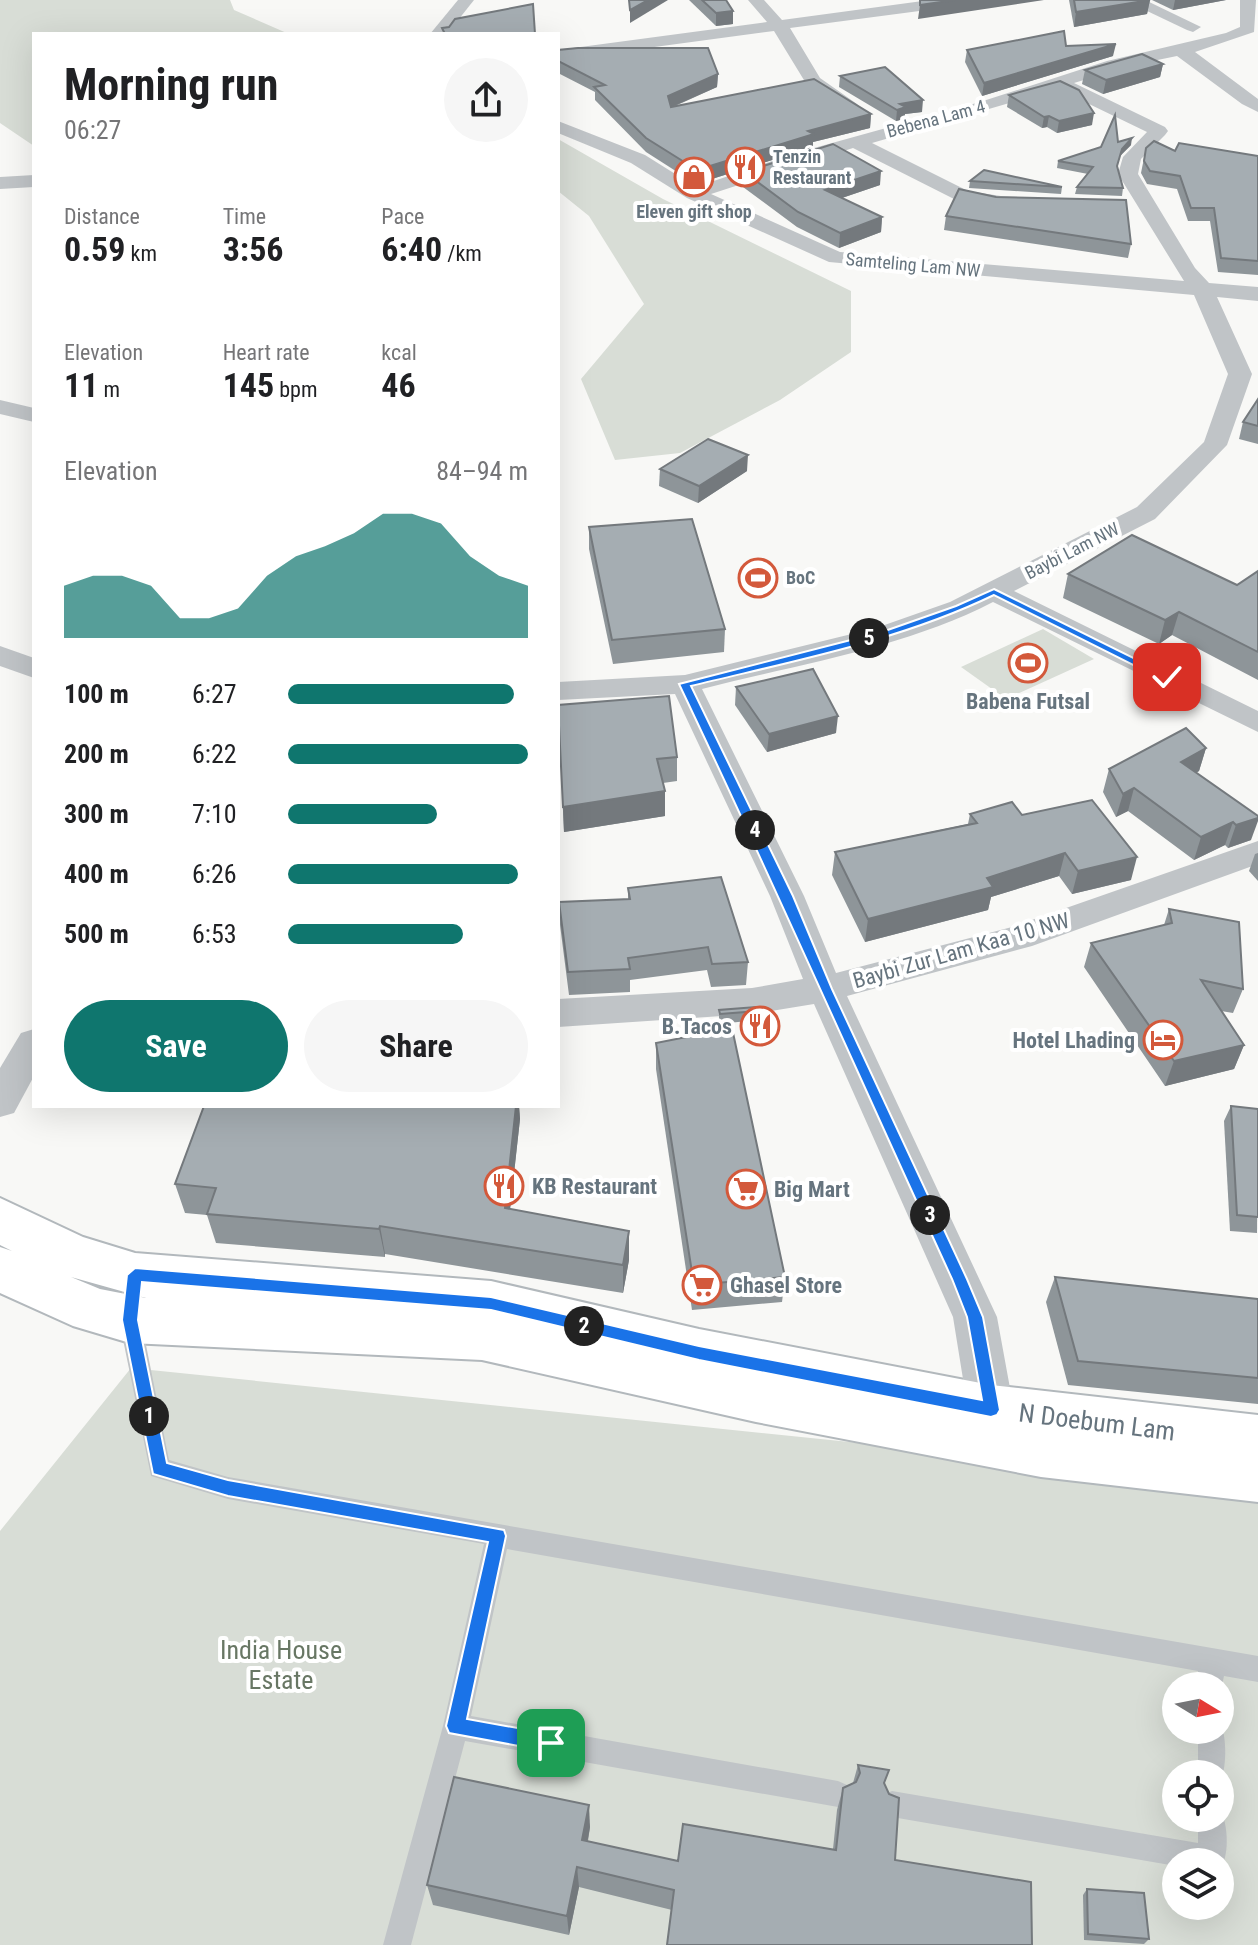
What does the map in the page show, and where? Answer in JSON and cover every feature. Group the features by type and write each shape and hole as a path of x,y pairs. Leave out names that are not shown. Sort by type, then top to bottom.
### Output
{"main road":[{"name":"N Doebum Lam","path":"0,1219 28,1238 78,1260 133,1297 491,1304 699,1353 991,1410 1258,1441"},
{"path":"0,1269 92,1310 133,1297 482,1337 756,1397 1041,1451 1258,1475"}],"street":[{"path":"440,32 466,0"},
{"path":"756,0 781,27 813,81 849,106 893,130"},
{"path":"560,55 965,0"},
{"path":"1132,0 1193,27"},
{"path":"1179,50 1226,40 1248,29 1248,0"},
{"path":"1179,50 1193,57 1242,98 1258,107"},
{"name":"Bebena Lam 4","path":"694,194 738,177 893,130 1062,84 1113,65 1179,50"},
{"name":"Baybi Lam NW","path":"560,691 685,684 886,634 960,608 1146,513 1215,445 1240,374 1203,290 1186,271 1128,174 1132,157 1159,131 1062,84"},
{"name":"Samteling Lam NW","path":"560,127 638,159 694,194 836,258 1258,294"},
{"path":"857,143 963,196 1028,202"},
{"path":"0,183 32,181"},
{"path":"1119,204 1148,205"},
{"path":"0,407 32,415"},
{"path":"994,592 1258,723"},
{"path":"0,655 32,668"},
{"path":"685,684 787,896 825,989 975,1317 991,1410"},
{"name":"Baybi Zur Lam Kaa 10 NW","path":"560,1013 752,1001 825,989 1020,937 1258,852"},
{"path":"15,1091 32,1048"}],"lane":[{"path":"133,1297 159,1468 228,1488 498,1536 1206,1672"},
{"path":"397,1945 456,1726 498,1536"},
{"path":"1223,1672 1258,1669"},
{"path":"456,1726 838,1794"},
{"path":"892,1804 1212,1859 1211,1832"}],"green space":[{"path":"0,0 230,0 234,10 284,32 32,32 32,145 0,123"},
{"path":"560,140 663,199 851,291 851,352 780,400 680,453 615,460 581,379 644,304 589,216 560,193"},
{"name":"Babena Futsal","path":"1043,629 1094,659 1006,699 961,667"},
{"name":"India House Estate","path":"131,1368 1258,1484 1258,1945 0,1945 0,1531"}],"building":[{"path":"629,0 648,0 630,10"},
{"path":"702,0 726,0 733,11 716,13"},
{"path":"920,0 955,0 920,5"},
{"path":"1074,0 1150,0 1076,12"},
{"path":"533,4 535,32 444,32 442,28 449,27 455,19"},
{"path":"1064,31 1066,46 1116,44 984,83 967,50"},
{"path":"708,48 718,74 668,96 671,107 814,79 871,114 808,131 814,134 697,170 646,138 594,87 605,85 560,62 560,50"},
{"path":"1142,54 1163,64 1106,80 1085,70"},
{"path":"885,67 923,100 900,104 906,107 897,110 840,76"},
{"path":"1060,81 1079,90 1094,113 1059,121 1044,117 1009,95"},
{"path":"1115,115 1118,142 1132,138 1122,149 1117,166 1123,188 1077,187 1093,167 1058,161 1101,147"},
{"path":"1154,141 1175,151 1179,143 1258,156 1258,261 1221,258 1214,208 1191,208 1180,176 1150,171 1144,161 1146,148"},
{"path":"833,144 881,171 825,190 882,217 840,233 798,212 744,172"},
{"path":"984,170 1062,187 970,181"},
{"path":"959,189 996,197 1126,200 1131,244 946,216"},
{"path":"1258,399 1258,426 1243,422"},
{"path":"708,439 748,455 699,486 660,469"},
{"path":"692,519 725,629 612,640 589,527"},
{"path":"1132,535 1237,585 1258,571 1258,652 1179,612 1165,620 1068,574"},
{"path":"813,669 838,716 769,734 736,687"},
{"path":"669,696 677,757 657,759 665,791 563,807 560,705"},
{"path":"1186,728 1206,748 1181,762 1258,818 1236,825 1233,822 1201,837 1134,788 1123,794 1109,769"},
{"path":"1092,800 1137,857 1078,871 1065,853 987,878 993,887 868,919 835,852 977,823 970,814 1012,802 1022,815"},
{"path":"721,877 748,962 712,964 708,947 628,958 630,969 568,972 560,902 630,899 628,888"},
{"path":"1169,909 1239,922 1243,989 1201,980 1244,1045 1174,1061 1091,943 1172,923"},
{"path":"756,1007 758,1011 720,1014 719,1010"},
{"path":"732,1028 785,1277 694,1285 656,1043"},
{"path":"1231,1106 1258,1109 1258,1217 1237,1215"},
{"path":"203,1108 516,1108 505,1208 629,1231 623,1265 380,1226 379,1229 207,1214 216,1188 175,1184"},
{"path":"1055,1277 1258,1299 1258,1378 1078,1361"},
{"path":"858,1765 889,1770 884,1783 889,1794 899,1798 895,1860 1031,1882 1032,1945 667,1945 674,1890 577,1867 567,1916 427,1885 454,1777 589,1805 582,1840 678,1861 683,1824 836,1850 843,1788 856,1782 860,1773"},
{"path":"1087,1889 1144,1893 1149,1939 1088,1934"}],"place":[{"name":"Tenzin Restaurant","path":"745,167"},
{"name":"Eleven gift shop","path":"694,177"},
{"name":"BoC","path":"758,578"},
{"name":"Babena Futsal","path":"1028,663"},
{"name":"B.Tacos","path":"760,1026"},
{"name":"Hotel Lhading","path":"1163,1040"},
{"name":"KB Restaurant","path":"504,1186"},
{"name":"Big Mart","path":"746,1189"},
{"name":"Ghasel Store","path":"702,1285"}],"route":[{"path":"551,1743 456,1726 498,1536 228,1488 159,1468 130,1320 135,1275 491,1304 699,1353 991,1410 975,1317 959,1279 825,989 787,896 685,684 886,634 960,608 994,592 1167,677"}]}
